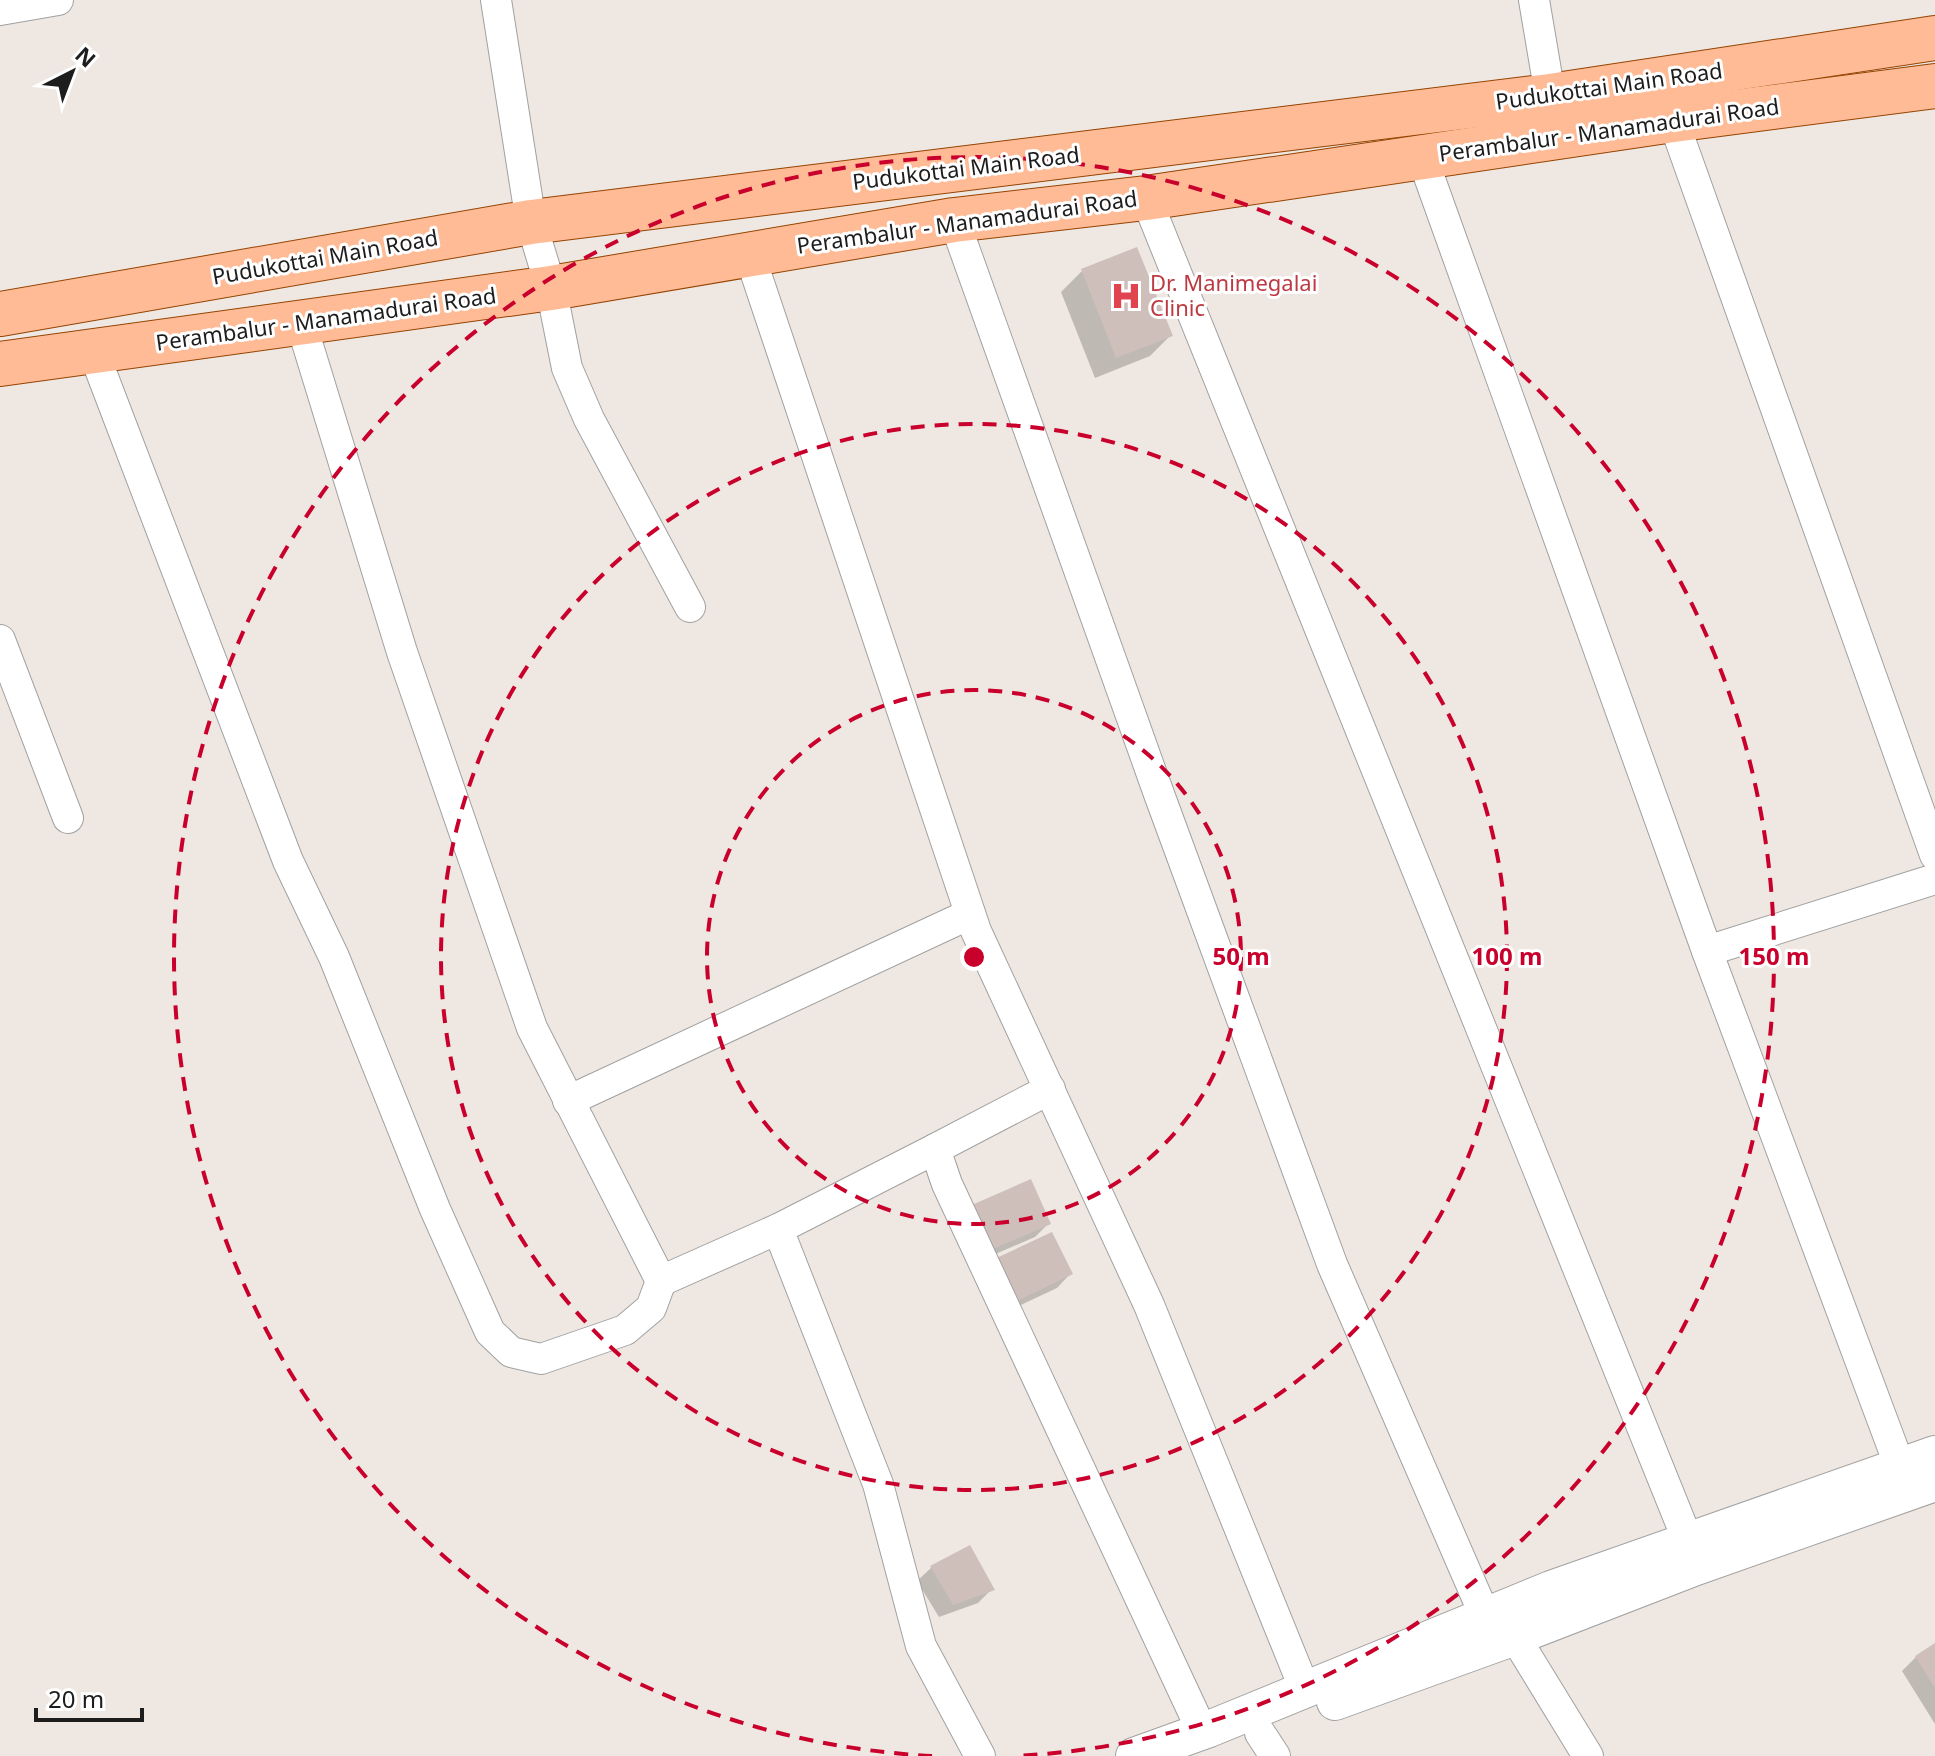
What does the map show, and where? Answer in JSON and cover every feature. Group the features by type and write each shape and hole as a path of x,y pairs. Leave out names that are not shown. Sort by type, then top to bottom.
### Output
{"main road":[{"name":"Pudukottai Main Road","path":"0,314 531,222 1554,116 1935,38"},
{"name":"Perambalur - Manamadurai Road","path":"0,364 551,288 954,220 1146,198 1422,157 1554,116 1673,120 1935,86"}],"street":[{"path":"0,10 58,0"},
{"path":"496,0 531,222 551,288 567,368 589,419 690,607"},
{"path":"1534,0 1554,116"},
{"path":"1673,120 1935,855"},
{"path":"1422,157 1707,951 1900,1467"},
{"path":"1146,198 1688,1541"},
{"path":"954,220 1159,794 1327,1250 1485,1616"},
{"path":"749,253 970,914 1149,1305 1305,1690"},
{"path":"301,323 402,652 532,1028 661,1281"},
{"path":"93,351 288,861 334,957 435,1209 490,1332 511,1352 541,1359 625,1330 651,1308 661,1281 778,1229 1050,1089"},
{"path":"0,640 68,818"},
{"path":"1707,951 1935,879"},
{"path":"568,1101 970,914"},
{"path":"935,1149 947,1184 1200,1744"},
{"path":"778,1229 878,1484 921,1646 980,1756"},
{"path":"1200,1744 1305,1690 1551,1589 1935,1454"},
{"path":"1134,1756 1200,1744 1268,1745 1321,1707 1696,1567 1935,1483"},
{"path":"1515,1637 1588,1756"}],"building":[{"path":"1137,247 1173,336 1116,358 1081,269"},
{"path":"1031,1179 1051,1224 984,1253 965,1208"},
{"path":"1052,1232 1073,1274 1009,1305 990,1261"},
{"path":"970,1545 995,1590 953,1605 930,1566"},
{"path":"1935,1643 1935,1688 1915,1656"}],"place":[{"name":"Dr. Manimegalai Clinic","path":"1126,296"}]}
